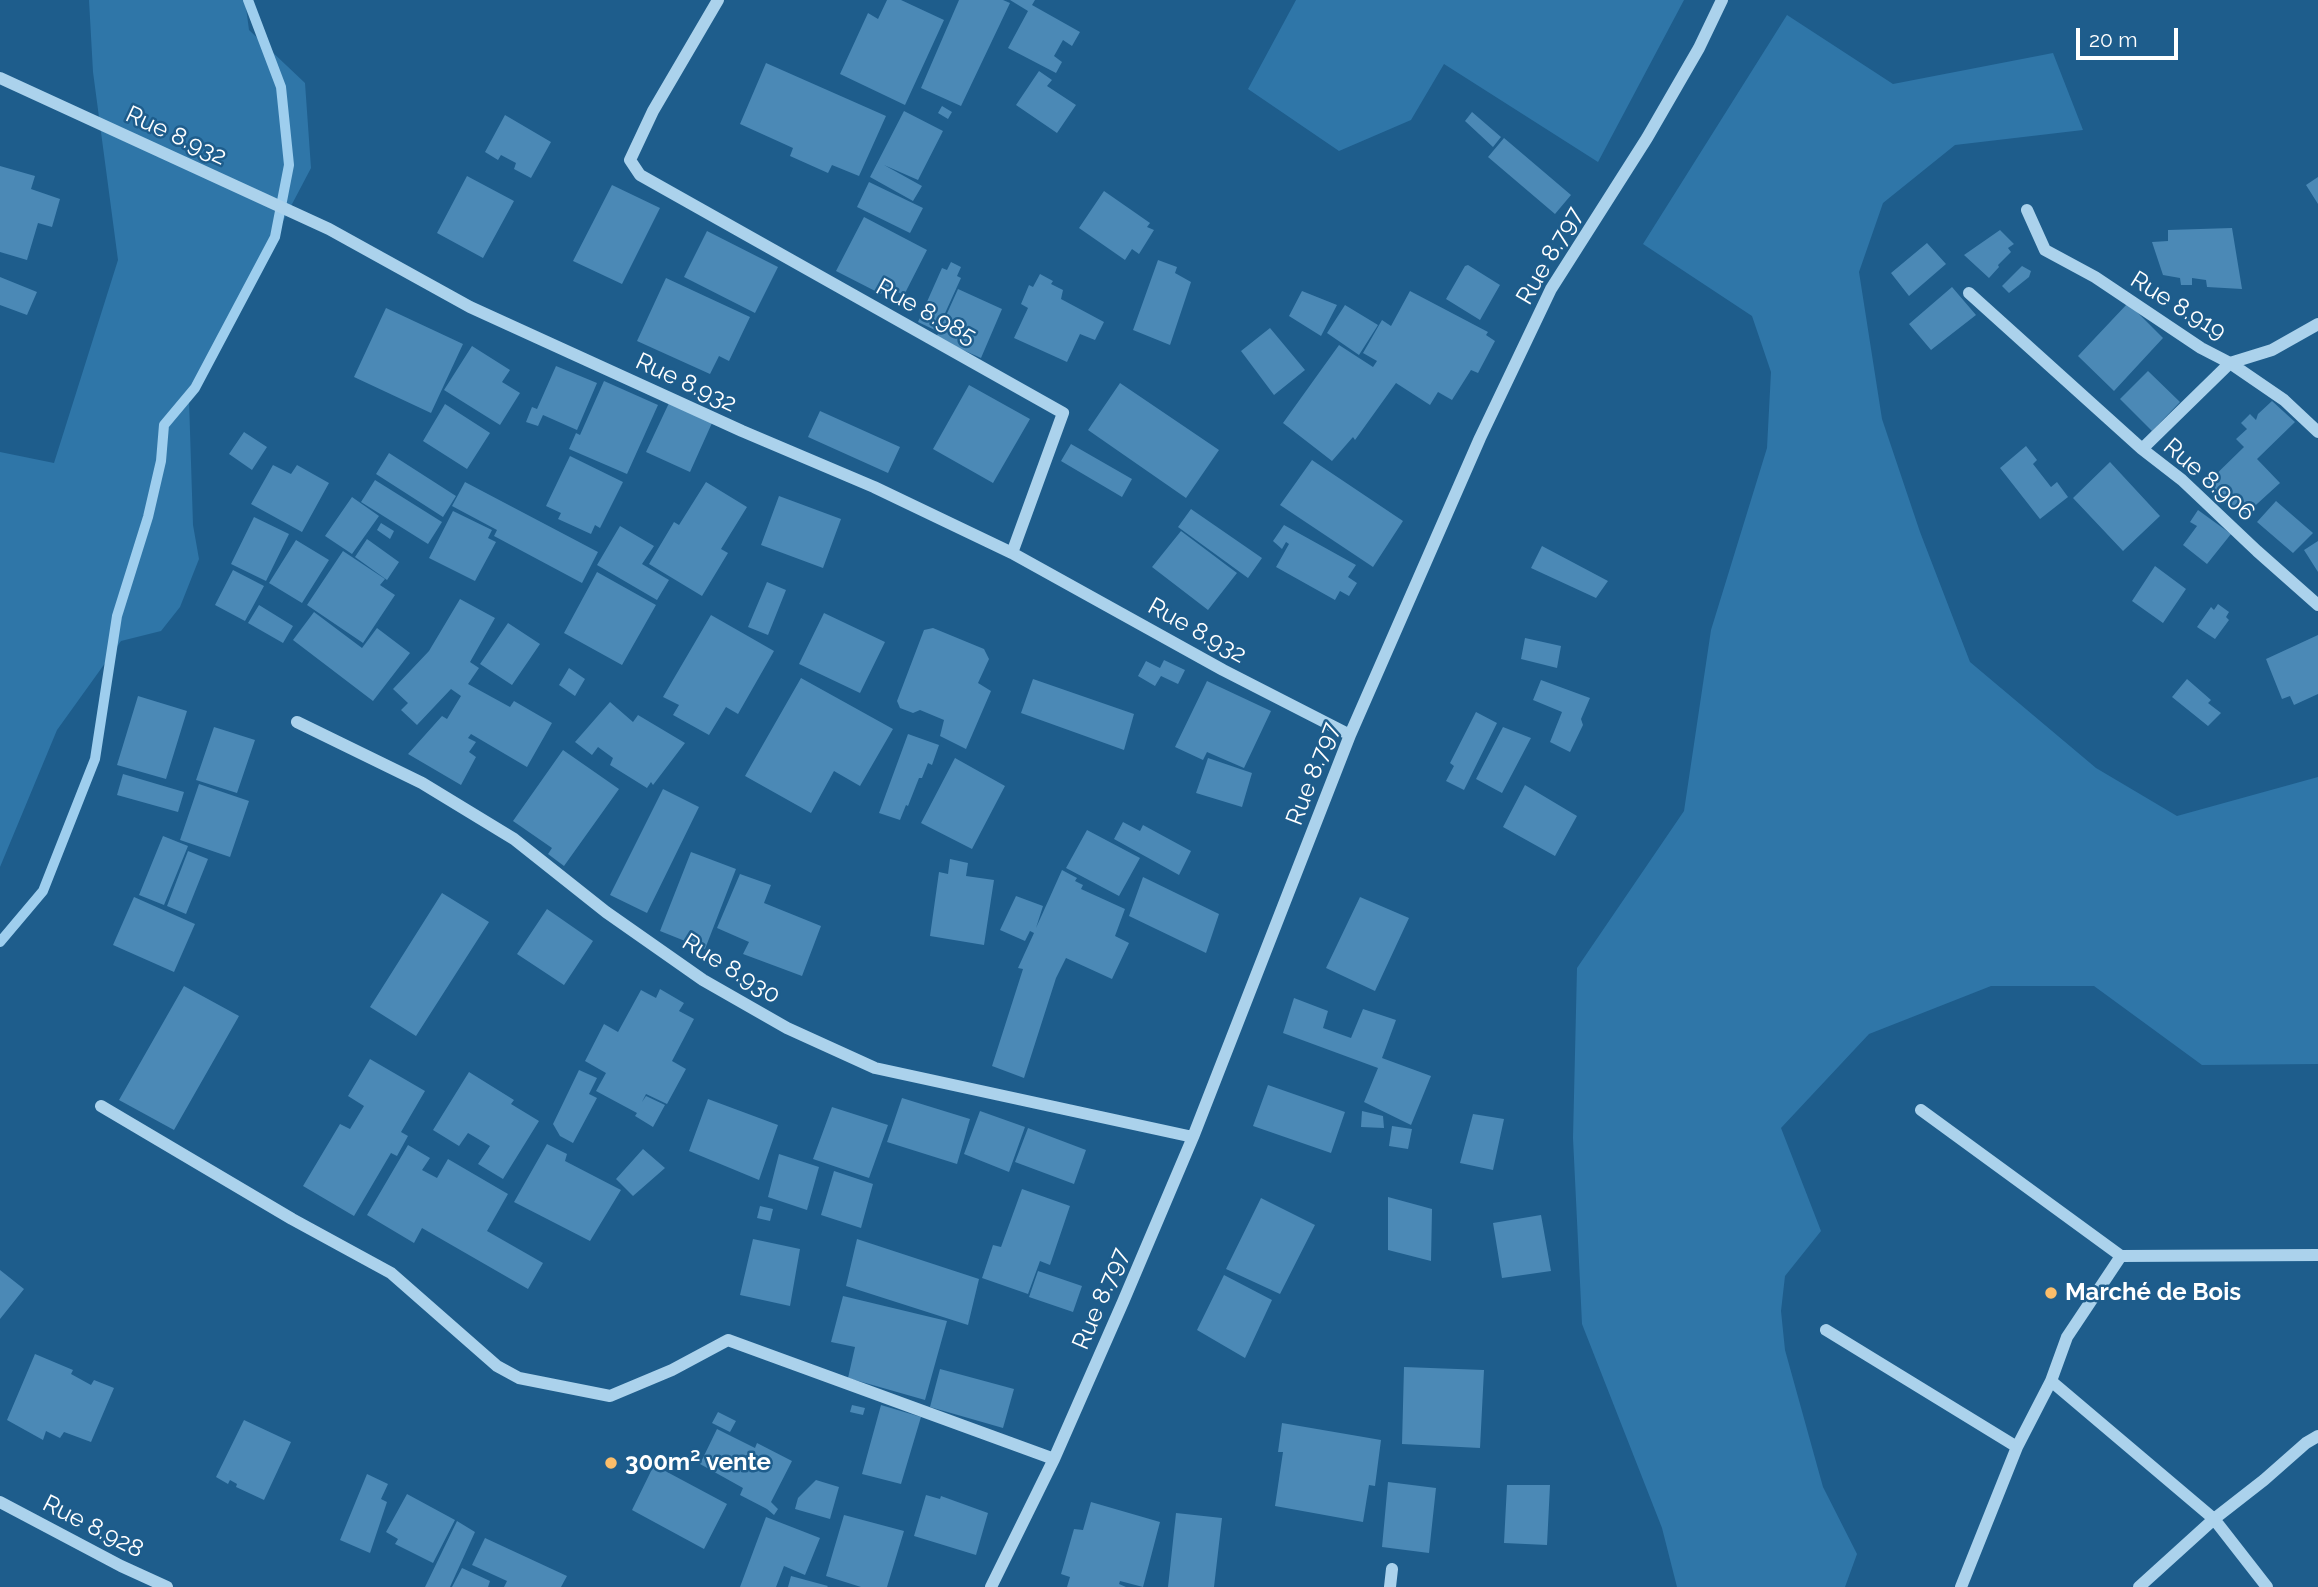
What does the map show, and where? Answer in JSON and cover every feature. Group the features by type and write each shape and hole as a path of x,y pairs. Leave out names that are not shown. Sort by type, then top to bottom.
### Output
{"street":[{"name":"Rue 8.985","path":"718,0 653,111 630,160 640,176 1063,413 1012,553"},
{"name":"Rue 8.797","path":"991,1587 1054,1459 1193,1137 1350,735 1480,438 1551,289 1647,138 1699,48 1722,0"},
{"name":"Rue 8.932","path":"0,78 328,229 470,307 741,431 874,487 1012,553 1223,670 1350,735"},
{"name":"Rue 8.919","path":"2027,210 2045,250 2095,277 2201,348 2230,363 2284,400 2318,432"},
{"path":"1969,293 2143,449"},
{"name":"Rue 8.906","path":"2318,324 2272,350 2230,363 2143,449 2182,480 2318,604"},
{"name":"Rue 8.930","path":"298,722 422,783 514,839 606,912 704,980 786,1028 874,1069 1193,1137"},
{"path":"101,1106 292,1219 391,1273 497,1366 519,1378 610,1396 671,1370 728,1339 1054,1459"},
{"path":"1921,1110 2121,1256 2318,1255"},
{"path":"1961,1587 2017,1447 2051,1381 2067,1337 2121,1256"},
{"path":"1826,1330 2017,1447"},
{"path":"2051,1381 2214,1519 2267,1587"},
{"path":"2140,1587 2214,1519 2264,1480 2305,1443 2318,1436"},
{"name":"Rue 8.928","path":"0,1502 121,1566 167,1587"},
{"path":"1390,1587 1392,1569"}],"shaded area":[{"path":"89,0 245,0 249,30 305,83 311,168 189,400 193,525 199,559 180,607 161,631 121,641 57,730 0,867 0,452 54,463 118,260 93,72"},
{"path":"1296,0 1684,0 1598,162 1444,64 1411,120 1339,151 1248,89"},
{"path":"1787,15 1893,84 2053,53 2083,130 1955,145 1883,203 1859,272 1882,419 1920,532 1970,662 2096,768 2177,816 2318,777 2318,1064 2202,1065 2094,986 1991,986 1869,1034 1781,1128 1821,1231 1785,1276 1781,1311 1785,1350 1823,1487 1857,1554 1845,1587 1677,1587 1662,1528 1582,1324 1573,1138 1577,968 1684,811 1711,630 1767,448 1771,372 1752,316 1643,244"}],"building":[{"path":"887,0 901,0 944,20 905,105 840,74 868,13 878,19"},
{"path":"959,0 1003,0 1010,3 961,106 921,88"},
{"path":"1010,0 1035,0 1032,5 1080,32 1072,46 1063,40 1054,56 1062,62 1056,73 1008,48 1028,11"},
{"path":"766,63 886,116 859,176 832,165 828,173 790,156 793,148 740,124"},
{"path":"1039,71 1052,80 1047,86 1076,105 1057,133 1016,105"},
{"path":"942,106 952,112 948,119 938,113"},
{"path":"904,111 943,131 918,180 884,165 922,186 913,201 870,177"},
{"path":"1472,112 1501,137 1493,147 1465,121"},
{"path":"505,115 551,142 531,178 514,169 516,163 501,155 498,160 485,152"},
{"path":"1504,138 1571,195 1555,214 1488,157"},
{"path":"0,166 35,176 31,189 60,199 52,227 38,223 27,260 0,252"},
{"path":"467,176 514,201 483,258 437,233"},
{"path":"2318,177 2318,204 2306,185"},
{"path":"869,182 923,208 910,233 857,207"},
{"path":"612,185 660,208 622,284 573,261"},
{"path":"1104,191 1150,223 1147,227 1154,230 1139,254 1132,249 1125,260 1079,228"},
{"path":"864,217 927,250 904,295 885,286 881,294 836,271"},
{"path":"2232,228 2242,289 2207,287 2206,280 2192,278 2192,285 2181,285 2180,278 2163,275 2152,242 2168,241 2168,230"},
{"path":"2000,230 2014,244 2008,248 2011,252 1989,278 1964,255"},
{"path":"707,231 778,267 755,313 684,277"},
{"path":"1927,243 1946,264 1909,296 1891,273"},
{"path":"1158,260 1177,267 1175,273 1191,282 1170,345 1133,330"},
{"path":"951,262 961,267 957,276 961,278 937,331 918,322 942,268 947,270"},
{"path":"1468,265 1500,285 1480,320 1446,299"},
{"path":"2022,266 2031,271 2029,277 2009,293 2002,286"},
{"path":"1040,274 1063,290 1061,299 1104,322 1095,340 1080,334 1067,362 1014,338 1028,308 1021,304 1029,285 1033,287"},
{"path":"0,277 37,292 27,315 0,305"},
{"path":"666,278 750,317 729,361 719,356 710,374 637,341"},
{"path":"1952,287 1976,315 1931,350 1909,324"},
{"path":"958,289 1002,309 981,358 936,338"},
{"path":"1302,291 1337,305 1321,336 1289,316"},
{"path":"1410,291 1488,332 1486,335 1495,341 1478,373 1471,370 1452,400 1438,392 1430,405 1396,383 1355,440 1353,437 1332,461 1283,423 1339,345 1373,367 1377,361 1363,353 1382,320 1391,326"},
{"path":"2128,303 2163,338 2114,391 2078,356"},
{"path":"1345,305 1378,325 1359,355 1327,333"},
{"path":"386,308 463,344 431,413 354,377"},
{"path":"1270,328 1305,370 1274,395 1241,351"},
{"path":"472,346 510,370 502,382 520,393 500,425 444,390"},
{"path":"556,366 597,383 577,430 543,415 538,426 526,422 532,407 537,409"},
{"path":"2148,371 2180,402 2152,431 2120,399"},
{"path":"604,381 658,405 627,474 569,449 576,433 580,435"},
{"path":"1120,383 1219,450 1186,498 1088,430"},
{"path":"969,385 1030,419 993,483 933,449"},
{"path":"2272,401 2295,422 2257,459 2280,483 2246,514 2204,486 2244,447 2236,439 2247,429 2241,423 2250,414 2256,420 2258,414"},
{"path":"669,403 712,423 690,472 646,452"},
{"path":"445,404 490,433 467,469 423,441"},
{"path":"820,411 900,447 888,473 808,437"},
{"path":"244,432 267,447 252,470 229,454"},
{"path":"1071,444 1132,479 1122,497 1061,461"},
{"path":"2026,446 2037,460 2033,464 2051,487 2057,482 2068,497 2040,519 2000,468"},
{"path":"389,453 456,496 443,517 376,474"},
{"path":"570,456 623,482 600,528 595,525 591,534 558,519 561,513 546,506"},
{"path":"1312,460 1403,521 1373,567 1280,505"},
{"path":"2110,462 2160,516 2123,551 2073,498"},
{"path":"273,465 291,474 297,465 329,483 302,532 251,504"},
{"path":"375,480 442,522 428,544 361,502"},
{"path":"465,482 598,552 582,583 494,536 497,530 452,506"},
{"path":"706,482 747,507 721,549 728,553 702,596 649,564 674,522 679,525"},
{"path":"779,496 841,519 823,568 761,545"},
{"path":"352,497 379,516 352,554 325,536"},
{"path":"2276,501 2313,533 2293,553 2257,522"},
{"path":"1191,509 1262,558 1248,578 1178,527"},
{"path":"2198,510 2231,534 2207,564 2183,545 2197,526 2190,522"},
{"path":"453,511 492,530 488,538 496,542 475,581 429,558"},
{"path":"254,517 289,534 266,581 231,564"},
{"path":"381,523 394,531 390,539 377,530"},
{"path":"1284,525 1356,565 1348,577 1357,583 1349,596 1340,591 1335,600 1276,567 1289,544 1286,542 1282,549 1273,541"},
{"path":"620,526 654,546 642,564 669,580 657,600 597,565"},
{"path":"1181,531 1237,573 1208,610 1152,567"},
{"path":"367,539 399,562 387,580 355,557"},
{"path":"296,540 329,560 302,603 269,583"},
{"path":"2318,541 2318,572 2304,550"},
{"path":"1542,546 1608,581 1596,598 1531,568"},
{"path":"343,551 385,579 380,585 395,595 363,643 307,605"},
{"path":"2155,566 2186,589 2163,623 2132,601"},
{"path":"233,570 264,586 245,621 215,605"},
{"path":"597,572 656,605 622,665 564,633"},
{"path":"767,582 786,590 768,635 748,627"},
{"path":"460,599 495,618 470,662 479,668 468,684 510,707 514,701 552,723 527,767 471,734 468,738 476,742 469,752 476,757 461,785 408,754 442,716 447,719 461,696 451,689 417,725 401,710 408,703 393,689 429,651"},
{"path":"2218,604 2229,612 2226,617 2229,620 2215,639 2197,627 2211,607 2214,610"},
{"path":"259,605 293,626 283,643 248,623"},
{"path":"314,612 362,648 377,628 410,653 373,701 293,640"},
{"path":"824,613 885,642 860,693 799,664"},
{"path":"711,615 774,651 738,714 726,707 709,735 673,715 679,705 663,697"},
{"path":"508,623 540,644 512,685 480,664"},
{"path":"933,628 984,649 989,659 978,683 991,691 966,749 940,736 944,720 920,710 913,713 900,708 897,701 924,630"},
{"path":"2318,635 2318,694 2294,705 2290,696 2282,699 2266,659"},
{"path":"1525,638 1561,646 1557,668 1521,659"},
{"path":"1164,660 1185,670 1178,684 1161,676 1155,686 1138,676 1146,661 1160,668"},
{"path":"569,668 585,679 575,696 559,685"},
{"path":"801,678 893,729 860,786 834,771 811,813 745,776"},
{"path":"1033,679 1134,714 1124,750 1021,713"},
{"path":"2187,679 2211,700 2208,703 2221,713 2208,726 2172,697"},
{"path":"1541,680 1590,698 1581,719 1583,725 1570,752 1550,742 1562,712 1533,700"},
{"path":"1207,681 1271,711 1244,768 1207,752 1203,760 1175,747"},
{"path":"138,696 187,711 166,779 117,765"},
{"path":"610,702 633,722 638,715 685,743 653,785 651,782 647,788 610,765 613,758 598,747 592,755 575,742"},
{"path":"1476,712 1497,723 1464,790 1446,781 1454,766 1450,763"},
{"path":"214,727 255,740 237,793 196,780"},
{"path":"1503,727 1531,738 1502,793 1476,779"},
{"path":"908,734 939,745 932,765 928,763 922,778 919,778 900,820 879,813"},
{"path":"563,750 619,789 564,866 548,854 552,848 513,821"},
{"path":"955,758 1005,786 972,849 921,823"},
{"path":"1208,758 1252,773 1242,807 1196,793"},
{"path":"123,774 184,792 178,812 117,795"},
{"path":"199,784 249,801 230,857 180,840"},
{"path":"1525,785 1577,816 1555,856 1503,827"},
{"path":"663,789 699,807 647,913 610,895"},
{"path":"1123,822 1140,831 1143,825 1191,851 1179,875 1114,839"},
{"path":"1087,830 1140,858 1119,896 1066,868"},
{"path":"163,836 188,846 164,905 139,895"},
{"path":"188,851 208,859 186,914 167,906"},
{"path":"691,852 736,869 705,949 660,931"},
{"path":"950,859 968,863 966,876 994,880 984,945 930,936 939,872 948,874"},
{"path":"1062,870 1077,878 1075,881 1083,885 1081,889 1125,909 1115,936 1129,943 1112,979 1066,958 1056,978 1024,1078 992,1066 1023,969 1018,968 1034,933 1030,931 1025,941 1000,930 1016,896 1043,906 1036,928"},
{"path":"740,874 771,885 764,903 821,926 802,976 743,954 749,942 717,928"},
{"path":"1143,877 1219,914 1206,953 1129,916"},
{"path":"442,893 489,922 416,1036 370,1007"},
{"path":"134,897 195,924 174,972 113,945"},
{"path":"1360,897 1409,918 1375,991 1326,968"},
{"path":"547,909 593,941 564,985 517,954"},
{"path":"184,986 239,1016 174,1130 119,1100"},
{"path":"660,989 684,1003 679,1011 694,1019 672,1061 686,1069 667,1104 646,1094 642,1102 646,1096 665,1105 653,1127 635,1116 637,1113 596,1091 606,1073 585,1061 604,1024 618,1032 641,990 656,998"},
{"path":"1294,998 1328,1011 1323,1028 1351,1038 1363,1009 1396,1020 1382,1058 1431,1076 1411,1125 1364,1102 1378,1068 1283,1033"},
{"path":"370,1059 425,1091 401,1132 408,1136 397,1156 391,1153 354,1216 303,1186 340,1124 350,1129 364,1106 348,1096"},
{"path":"579,1070 597,1078 589,1094 597,1098 573,1143 560,1136 553,1124"},
{"path":"469,1072 514,1100 511,1104 539,1121 503,1179 478,1164 490,1146 468,1133 459,1146 433,1130"},
{"path":"1268,1085 1345,1112 1331,1153 1253,1126"},
{"path":"902,1098 970,1119 957,1164 887,1142"},
{"path":"708,1099 778,1125 759,1180 689,1151"},
{"path":"832,1107 888,1125 869,1178 813,1159"},
{"path":"980,1111 1025,1127 1009,1172 964,1154"},
{"path":"1362,1111 1383,1116 1384,1128 1361,1127"},
{"path":"1473,1114 1504,1119 1493,1170 1460,1163"},
{"path":"1392,1126 1412,1129 1408,1149 1389,1146"},
{"path":"1028,1128 1086,1150 1074,1184 1015,1162"},
{"path":"547,1144 567,1154 565,1161 621,1190 590,1241 514,1202"},
{"path":"408,1145 430,1158 422,1170 437,1178 448,1159 508,1194 487,1231 543,1263 528,1289 422,1228 414,1243 367,1215"},
{"path":"643,1149 665,1168 633,1196 616,1179"},
{"path":"779,1154 819,1167 807,1210 768,1197"},
{"path":"834,1171 873,1184 861,1228 821,1215"},
{"path":"1022,1189 1070,1206 1050,1265 1040,1261 1028,1294 982,1278 993,1245 1001,1247"},
{"path":"1388,1197 1432,1209 1431,1261 1388,1250"},
{"path":"1261,1198 1315,1225 1280,1294 1226,1269"},
{"path":"760,1206 773,1209 770,1221 757,1218"},
{"path":"1541,1215 1551,1271 1502,1278 1493,1223"},
{"path":"753,1239 800,1249 790,1306 740,1295"},
{"path":"857,1239 979,1279 968,1325 846,1286"},
{"path":"0,1270 24,1289 0,1319"},
{"path":"1038,1271 1082,1286 1073,1312 1029,1297"},
{"path":"1224,1275 1272,1300 1245,1358 1197,1330"},
{"path":"843,1296 947,1321 925,1400 848,1378 855,1347 831,1342"},
{"path":"35,1354 73,1370 71,1374 91,1385 94,1380 114,1388 91,1442 64,1432 60,1438 46,1431 43,1440 7,1420"},
{"path":"1404,1367 1484,1370 1480,1448 1402,1444"},
{"path":"940,1369 1014,1389 1003,1428 930,1407"},
{"path":"852,1405 865,1408 863,1415 850,1412"},
{"path":"881,1405 921,1417 901,1484 862,1474"},
{"path":"718,1412 736,1421 730,1432 712,1423"},
{"path":"244,1420 291,1442 264,1500 236,1487 237,1484 230,1480 228,1484 216,1477"},
{"path":"1282,1423 1381,1440 1375,1486 1369,1485 1363,1522 1275,1506 1283,1452 1278,1452"},
{"path":"717,1429 755,1448 757,1443 792,1461 771,1502 778,1509 774,1515 740,1495 743,1488 700,1464"},
{"path":"654,1465 727,1504 704,1549 632,1510"},
{"path":"367,1474 388,1484 381,1499 387,1502 370,1553 340,1540"},
{"path":"816,1480 839,1487 830,1519 795,1509 798,1498"},
{"path":"1388,1482 1436,1488 1429,1553 1382,1547"},
{"path":"1507,1485 1550,1485 1547,1545 1504,1543"},
{"path":"407,1494 455,1520 433,1563 395,1544 398,1539 386,1532"},
{"path":"926,1495 940,1499 941,1496 988,1513 976,1555 914,1536"},
{"path":"1091,1502 1160,1522 1143,1587 1120,1581 1119,1584 1126,1587 1067,1587 1070,1577 1061,1574 1074,1529 1083,1530"},
{"path":"1176,1513 1222,1518 1214,1587 1168,1587"},
{"path":"844,1515 904,1531 887,1587 861,1587 826,1576"},
{"path":"766,1517 820,1538 805,1575 784,1566 776,1587 740,1587"},
{"path":"457,1521 475,1532 450,1587 425,1587"},
{"path":"485,1538 567,1576 561,1587 504,1587 507,1581 472,1565"},
{"path":"462,1568 490,1581 488,1587 452,1587"},
{"path":"791,1576 828,1586 788,1587"}],"waterway":[{"path":"0,942 43,891 95,759 117,616 148,517 161,461 164,425 195,388 275,237 289,165 281,87 248,0"}],"place":[{"name":"Marché de Bois","path":"2051,1293"},
{"name":"300m² vente","path":"611,1463"}]}
